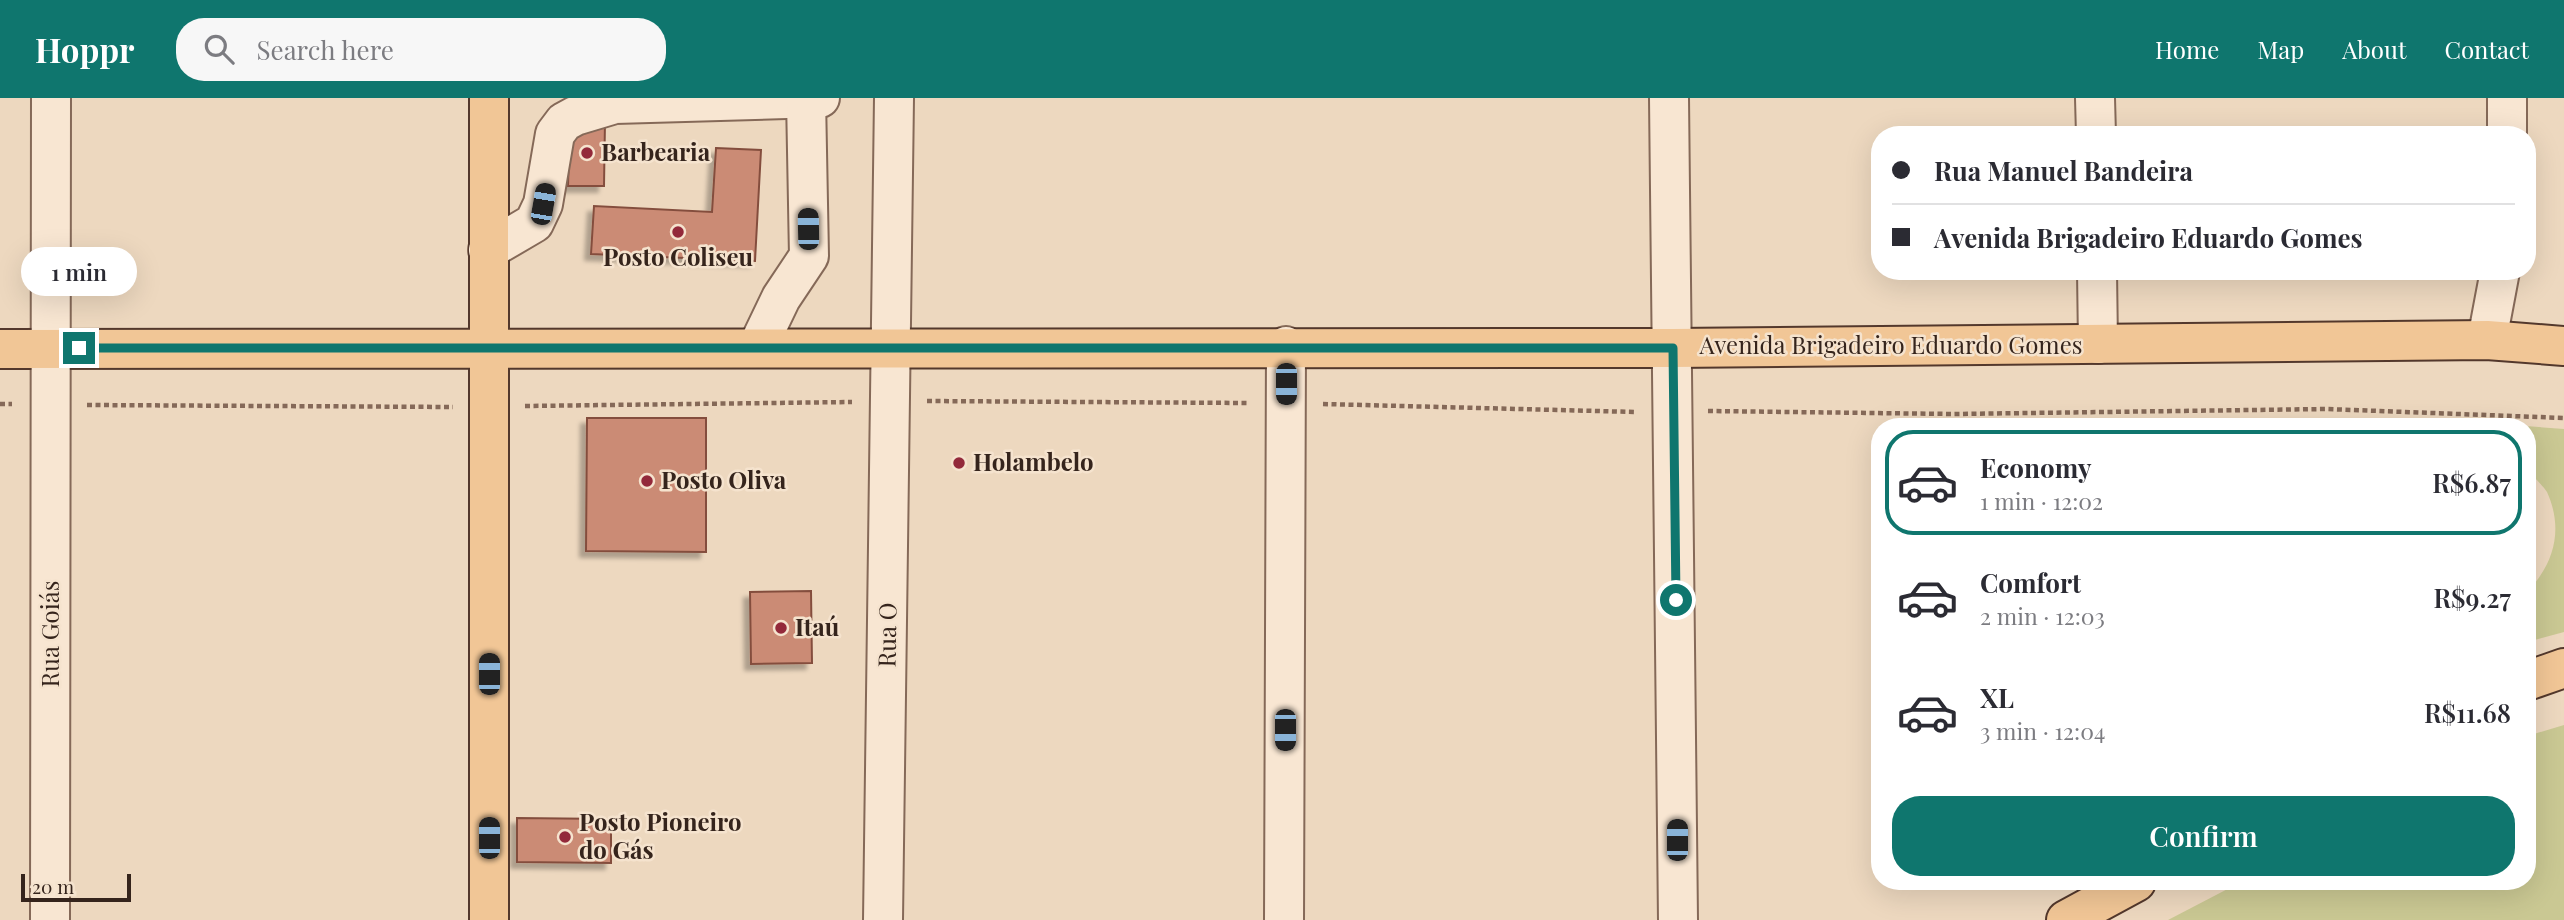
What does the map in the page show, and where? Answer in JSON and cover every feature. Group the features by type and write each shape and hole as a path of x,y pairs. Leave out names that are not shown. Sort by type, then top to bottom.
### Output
{"main road":[{"path":"489,98 489,920"},
{"name":"Avenida Brigadeiro Eduardo Gomes","path":"0,349 1286,346 1673,348 2555,339"},
{"path":"2536,678 2564,668"},
{"path":"2066,920 2121,890"}],"street":[{"name":"Rua Goiás","path":"50,920 51,98"},
{"path":"757,348 781,298 809,256 806,98"},
{"path":"488,250 534,223 543,204 555,134 564,122 575,116 615,104 820,98"},
{"name":"Rua O","path":"884,920 894,98"},
{"path":"1669,98 1678,920"},
{"path":"2095,98 2096,126"},
{"path":"2507,98 2507,126"},
{"path":"2097,280 2098,344"},
{"path":"2487,340 2498,280"},
{"path":"1284,920 1286,346"}],"path":[{"path":"488,406 891,401 1286,403 1674,413 1750,410 1954,414 2327,410 2564,418"},
{"path":"0,404 450,407"}],"shaded area":[{"path":"2536,427 2564,429 2564,632 2536,640 2536,581 2550,558 2555,533 2555,520 2547,492 2536,479"},
{"path":"2564,725 2564,920 2168,920 2226,890 2536,890 2536,733"}],"building":[{"path":"570,121 605,121 604,186 568,186"},
{"path":"716,148 761,150 755,261 591,254 594,206 712,212"},
{"path":"587,418 706,418 706,552 586,551"},
{"name":"Itaú","path":"811,591 812,663 751,664 750,592"},
{"path":"517,818 611,819 611,863 517,862"}],"place":[{"name":"Barbearia","path":"587,153"},
{"name":"Posto Coliseu","path":"678,232"},
{"name":"Holambelo","path":"959,463"},
{"name":"Posto Oliva","path":"647,481"},
{"name":"Itaú","path":"781,628"},
{"name":"Posto Pioneiro do Gás","path":"565,837"}],"route":[{"path":"79,348 1673,348 1676,600"}]}
